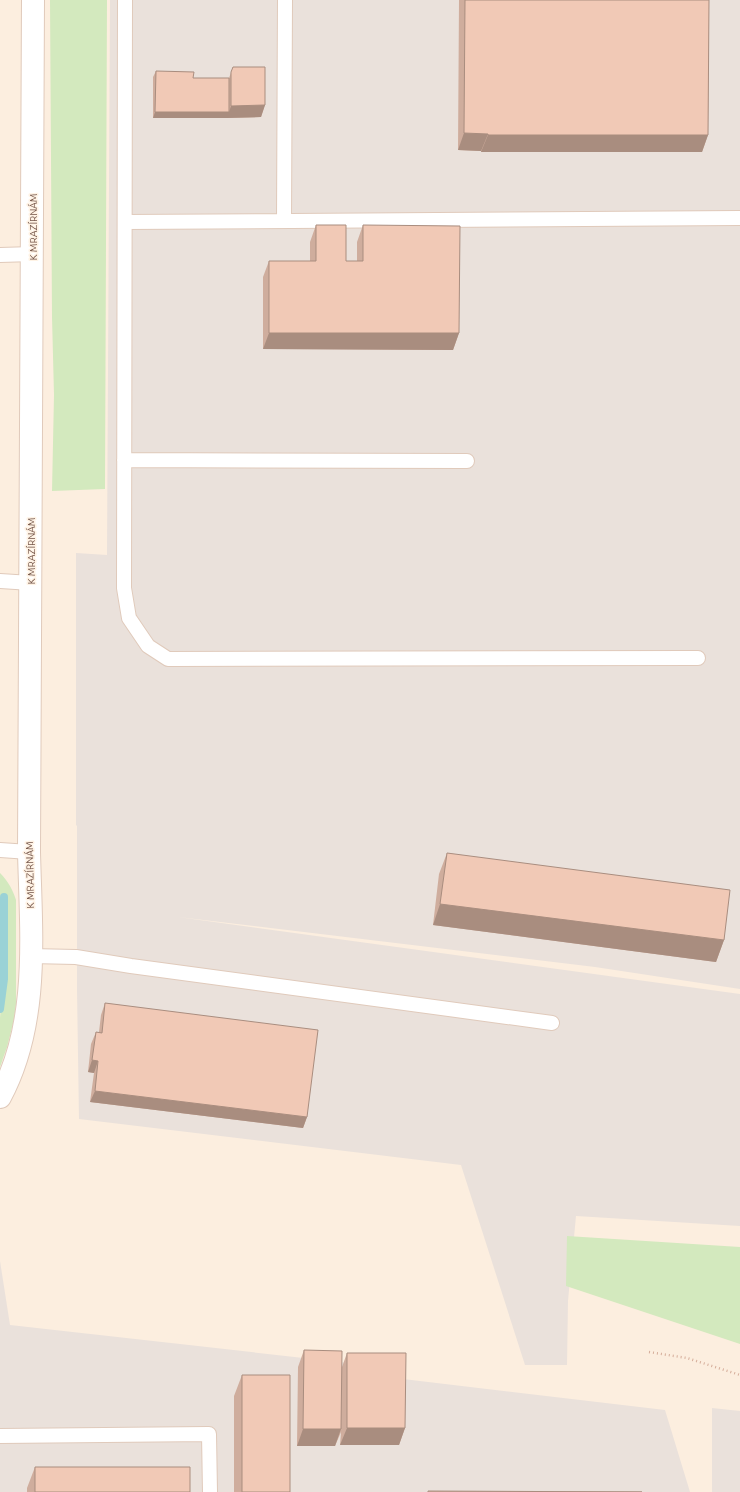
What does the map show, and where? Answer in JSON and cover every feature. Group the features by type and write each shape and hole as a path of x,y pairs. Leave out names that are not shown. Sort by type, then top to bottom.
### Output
{"street":[{"name":"K MRAZÍRNÁM","path":"0,1097 18,1056 26,1024 29,993 33,0"}],"lane":[{"path":"125,0 124,588 129,618 148,646 168,659 698,658"},
{"path":"284,221 285,0"},
{"path":"125,222 740,218"},
{"path":"0,255 33,254"},
{"path":"124,460 467,461"},
{"path":"0,581 31,583"},
{"path":"0,850 29,852"},
{"path":"30,956 76,957 131,966 552,1023"},
{"path":"0,1436 209,1434 210,1492"}],"path":[{"path":"649,1352 687,1358 740,1375"}],"shaded area":[{"path":"110,0 740,0 740,989 595,967 178,917 740,994 740,1226 576,1216 568,1301 567,1365 525,1365 461,1165 79,1119 76,825 76,553 107,555"},
{"path":"0,1261 10,1325 402,1369 403,1379 665,1410 690,1492 0,1492"},
{"path":"712,1408 740,1411 740,1492 712,1492"}],"green space":[{"path":"50,0 107,0 105,489 52,491 54,395 52,317"},
{"path":"0,873 10,886 16,900 16,1004 14,1020 0,1067 0,1018 5,960 6,915 5,901 3,901 3,964 0,1002"},
{"path":"567,1236 740,1247 740,1344 566,1286"}],"building":[{"path":"465,0 709,0 708,135 488,135 464,133"},
{"path":"233,67 265,67 265,105 231,106 231,72"},
{"path":"156,71 194,72 193,78 229,78 229,112 155,112"},
{"path":"316,225 346,225 346,261 363,261 363,225 460,226 459,333 269,333 269,261 316,261"},
{"path":"447,853 730,890 724,940 440,904"},
{"path":"105,1003 318,1030 307,1117 95,1091 98,1061 92,1060 96,1032 102,1033"},
{"path":"304,1350 342,1351 341,1429 303,1429"},
{"path":"347,1353 406,1353 405,1428 347,1428"},
{"path":"242,1375 290,1375 290,1492 242,1492"},
{"path":"35,1467 190,1467 190,1492 35,1492"},
{"path":"428,1491 642,1492 428,1492"}],"waterway":[{"path":"0,1009 4,979 4,897"}]}
